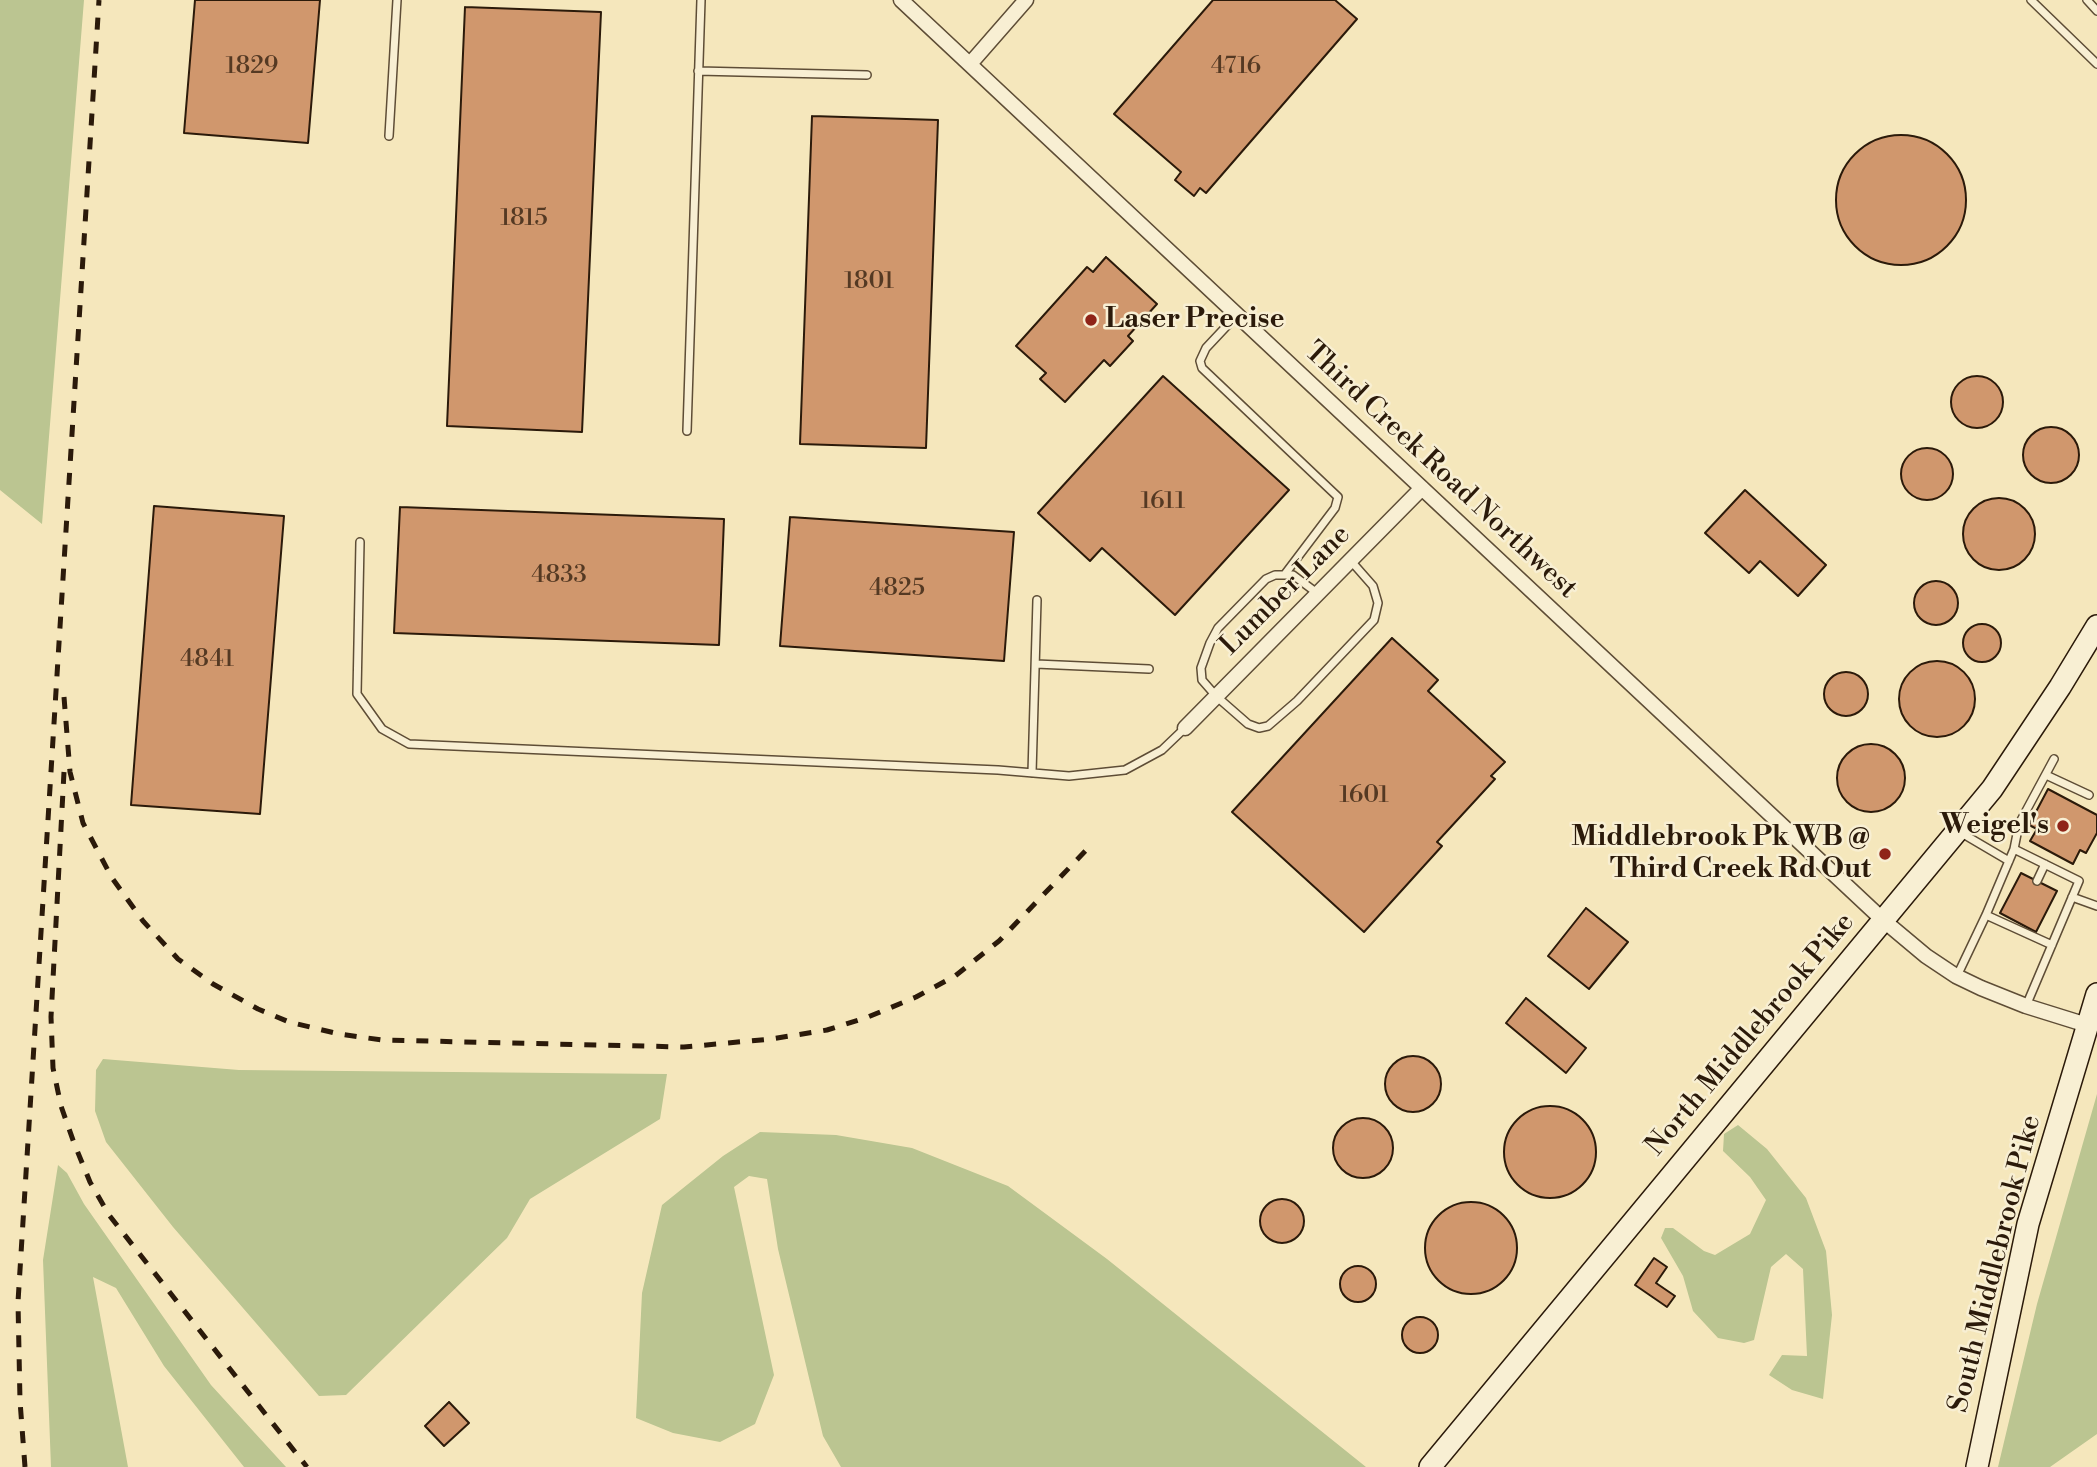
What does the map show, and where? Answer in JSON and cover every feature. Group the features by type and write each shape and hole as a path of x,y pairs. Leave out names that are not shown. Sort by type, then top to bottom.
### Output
{"main road":[{"name":"North Middlebrook Pike","path":"1430,1467 1992,789 2097,626"},
{"name":"South Middlebrook Pike","path":"1977,1467 2028,1224 2092,1028 2097,994"}],"street":[{"name":"Third Creek Road Northwest","path":"901,0 1883,920 1926,956 1956,976 2026,1006 2092,1028"},
{"path":"970,64 1026,0"},
{"name":"Lumber Lane","path":"1185,728 1422,488"}],"lane":[{"path":"389,136 397,0"},
{"path":"687,431 701,0"},
{"path":"2031,0 2097,64"},
{"path":"2087,0 2097,11"},
{"path":"698,71 867,75"},
{"path":"1238,315 1206,348 1200,361 1202,368 1338,497 1335,508 1285,574"},
{"path":"360,542 357,694 382,729 409,744 1069,776 1125,770 1163,750 1185,728"},
{"path":"1318,594 1300,579 1285,574 1266,579 1218,628 1201,668 1202,680 1248,724 1259,728 1268,726 1297,701 1374,620 1378,603 1373,586 1351,561"},
{"path":"1032,773 1037,600"},
{"path":"1035,664 1149,669"},
{"path":"1956,976 2014,849 2019,824 2054,759"},
{"path":"2046,775 2089,795"},
{"path":"1958,831 2009,861"},
{"path":"2014,849 2079,881 2026,1006"},
{"path":"2037,881 2045,864"},
{"path":"2072,897 2097,906"},
{"path":"1986,915 2017,925 2052,945"}],"green space":[{"path":"0,0 84,0 42,524 0,490"},
{"path":"103,1059 239,1070 667,1074 660,1119 530,1199 507,1238 346,1395 319,1396 173,1227 106,1142 95,1111 96,1070"},
{"path":"2097,1094 2097,1434 2050,1467 1998,1467 2037,1304"},
{"path":"1738,1125 1767,1149 1806,1198 1826,1251 1832,1315 1823,1399 1792,1390 1769,1375 1782,1355 1807,1356 1803,1269 1786,1254 1771,1267 1754,1340 1744,1343 1718,1338 1693,1311 1683,1276 1661,1238 1665,1228 1673,1228 1704,1251 1715,1255 1750,1234 1766,1200 1750,1177 1723,1151 1724,1134"},
{"path":"760,1132 836,1135 912,1148 1008,1186 1107,1259 1366,1467 841,1467 823,1436 778,1249 767,1179 749,1176 734,1187 774,1375 755,1424 720,1442 673,1433 636,1418 642,1293 662,1205 723,1156"},
{"path":"58,1165 67,1173 84,1204 211,1385 286,1467 244,1467 164,1366 116,1288 93,1277 128,1467 51,1467 43,1260"}],"building":[{"path":"195,0 320,0 308,143 184,133"},
{"path":"1213,0 1335,0 1357,19 1206,193 1200,188 1194,196 1175,180 1181,172 1114,114"},
{"path":"465,7 601,12 582,432 447,426"},
{"path":"812,116 938,120 926,448 800,444"},
{"path":"1901,135 1926,140 1947,154 1961,175 1966,200 1961,225 1947,246 1926,260 1901,265 1876,260 1855,246 1841,225 1836,200 1841,175 1855,154 1876,140"},
{"name":"Laser Precise","path":"1106,257 1157,304 1128,336 1133,341 1110,366 1104,360 1065,402 1040,379 1046,373 1016,346 1087,267 1093,272"},
{"path":"1163,376 1289,490 1175,615 1102,548 1090,561 1038,513"},
{"path":"1977,376 1987,378 1995,384 2001,392 2001,412 1995,420 1987,426 1977,428 1967,426 1959,420 1953,412 1951,402 1953,392 1959,384 1967,378"},
{"path":"2045,427 2057,427 2071,435 2079,449 2077,466 2071,475 2057,483 2045,483 2028,471 2023,461 2023,449 2035,432"},
{"path":"1927,448 1937,450 1945,456 1951,464 1951,484 1945,492 1937,498 1927,500 1917,498 1909,492 1903,484 1901,474 1903,464 1909,456 1917,450"},
{"path":"1745,490 1826,565 1798,596 1760,561 1749,573 1705,533"},
{"path":"1999,498 2013,501 2025,508 2032,520 2035,534 2032,548 2025,560 2013,567 1999,570 1985,567 1973,560 1966,548 1963,534 1966,520 1973,508 1985,501"},
{"path":"154,506 284,516 260,814 131,805"},
{"path":"400,507 724,519 719,645 394,633"},
{"path":"790,517 1014,532 1004,661 780,646"},
{"path":"1936,581 1952,587 1958,603 1952,619 1936,625 1920,619 1914,603 1920,587"},
{"path":"1982,624 1996,629 2001,643 1996,657 1982,662 1968,657 1963,643 1968,629"},
{"path":"1392,638 1438,680 1428,691 1505,762 1491,776 1495,779 1437,842 1442,846 1364,932 1232,812"},
{"path":"1937,661 1952,664 1964,672 1972,684 1975,699 1972,714 1964,726 1952,734 1937,737 1922,734 1910,726 1902,714 1899,699 1902,684 1910,672 1922,664"},
{"path":"1846,672 1862,678 1868,694 1862,710 1846,716 1830,710 1824,694 1830,678"},
{"path":"1864,744 1878,744 1890,749 1900,759 1905,778 1900,797 1890,807 1878,812 1864,812 1852,807 1842,797 1837,785 1837,771 1842,759 1852,749"},
{"path":"2048,789 2097,815 2097,833 2086,853 2080,850 2073,864 2030,841 2037,829 2029,825"},
{"path":"2021,873 2057,891 2036,932 2000,913"},
{"path":"1586,908 1628,942 1589,989 1548,956"},
{"path":"1526,998 1586,1048 1566,1073 1506,1023"},
{"path":"1407,1056 1419,1056 1429,1060 1437,1068 1441,1084 1437,1100 1429,1108 1419,1112 1407,1112 1397,1108 1389,1100 1385,1090 1385,1078 1389,1068 1397,1060"},
{"path":"1550,1106 1568,1109 1583,1119 1593,1134 1596,1152 1593,1170 1583,1185 1568,1195 1550,1198 1532,1195 1517,1185 1507,1170 1504,1152 1507,1134 1517,1119 1532,1109"},
{"path":"1363,1118 1384,1127 1393,1148 1384,1169 1363,1178 1342,1169 1333,1148 1342,1127"},
{"path":"1282,1199 1298,1205 1304,1221 1298,1237 1282,1243 1266,1237 1260,1221 1266,1205"},
{"path":"1471,1202 1489,1205 1504,1215 1514,1230 1517,1248 1514,1266 1504,1281 1489,1291 1471,1294 1453,1291 1438,1281 1428,1266 1425,1248 1428,1230 1438,1215 1453,1205"},
{"path":"1654,1258 1667,1267 1656,1283 1675,1296 1667,1307 1635,1285"},
{"path":"1358,1266 1371,1271 1376,1284 1371,1297 1358,1302 1345,1297 1340,1284 1345,1271"},
{"path":"1420,1317 1433,1322 1438,1335 1433,1348 1420,1353 1407,1348 1402,1335 1407,1322"},
{"path":"449,1402 469,1423 444,1446 425,1426"}],"railway":[{"path":"25,1467 20,1401 18,1302 99,0"},
{"path":"64,697 70,772 83,823 112,878 143,921 178,959 213,984 258,1009 289,1022 339,1034 382,1040 684,1047 771,1039 827,1030 916,997 955,976 999,941 1093,843"},
{"path":"64,772 51,1017 53,1068 61,1106 90,1182 109,1215 307,1467"}],"place":[{"name":"Laser Precise","path":"1091,320"},
{"name":"Weigel's","path":"2063,826"},
{"name":"Middlebrook Pk WB @ Third Creek Rd Out","path":"1885,854"}]}
